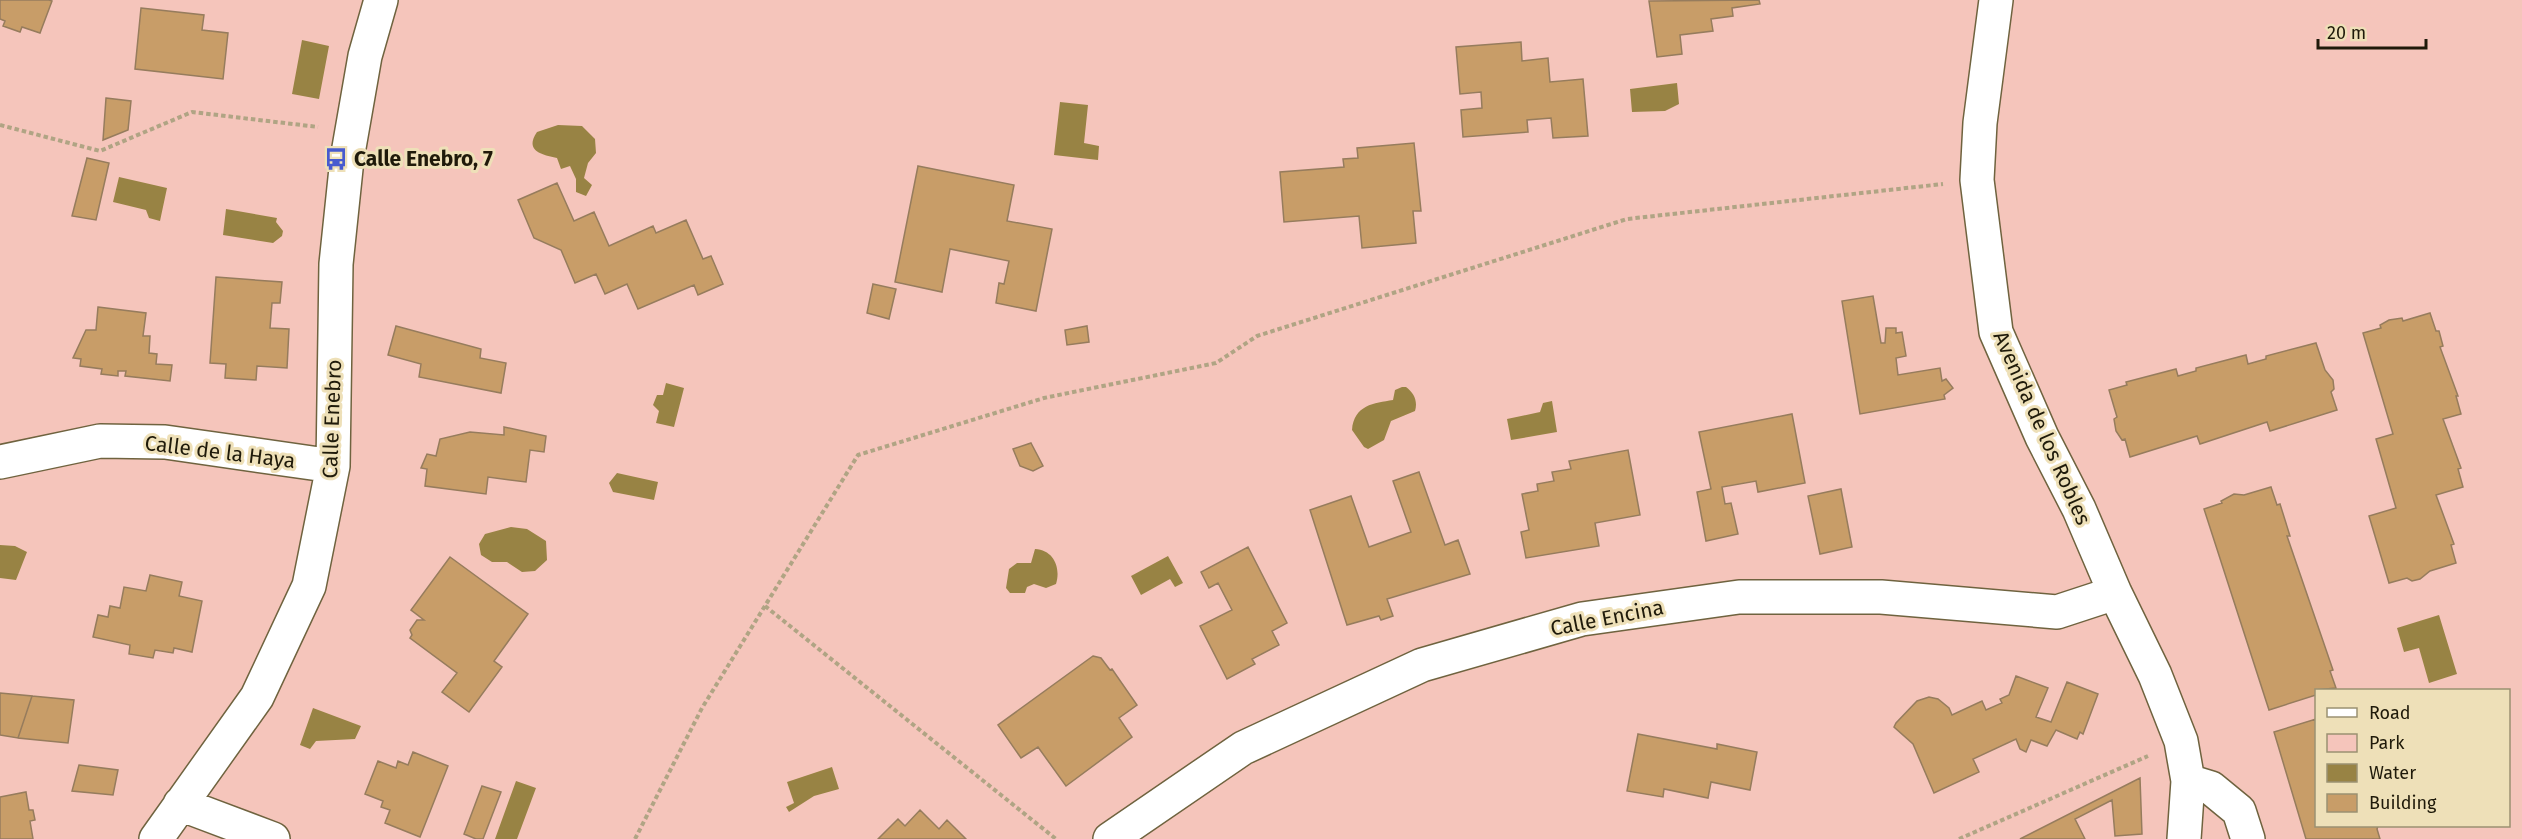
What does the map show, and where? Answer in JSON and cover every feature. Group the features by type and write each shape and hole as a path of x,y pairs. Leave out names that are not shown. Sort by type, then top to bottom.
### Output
{"street":[{"name":"Calle Enebro","path":"156,839 257,697 309,586 333,466 336,264 351,131 365,56 381,0"},
{"name":"Avenida de los Robles","path":"1996,0 1980,123 1977,180 1996,332 2042,437 2079,509 2115,593 2155,675 2181,741 2188,781 2184,839"},
{"name":"Calle de la Haya","path":"0,462 100,441 144,441 333,466"},
{"name":"Calle Encina","path":"1110,839 1253,743 1422,665 1582,619 1739,597 1881,597 2057,612 2115,593"},
{"path":"2188,781 2211,788 2239,811 2248,839"},
{"path":"180,804 273,839"}],"path":[{"path":"0,125 100,152 192,112 351,131"},
{"path":"635,839 702,708 858,455 1044,398 1216,363 1257,336 1627,219 1977,180"},
{"path":"765,606 1056,839"},
{"path":"1959,839 2181,741"}],"green space":[{"path":"0,0 2522,0 2522,839 0,839"}],"water":[{"path":"302,40 329,46 319,99 292,94"},
{"path":"1677,83 1679,104 1665,111 1632,112 1630,89"},
{"path":"1060,102 1088,105 1084,143 1099,146 1098,160 1054,155"},
{"path":"558,125 582,126 595,139 596,153 588,163 584,178 592,185 586,196 576,192 576,179 570,166 561,169 557,158 536,151 534,148 534,138 537,132"},
{"path":"119,177 167,188 160,221 149,218 146,210 113,202"},
{"path":"226,209 277,218 276,222 283,231 282,236 273,243 223,235"},
{"path":"666,383 684,388 674,427 656,423 659,411 653,405 657,395 663,395"},
{"path":"1406,387 1413,395 1416,401 1415,411 1391,421 1384,440 1368,449 1364,447 1352,430 1357,415 1366,407 1393,400 1395,390"},
{"path":"1552,401 1557,432 1511,440 1507,419 1540,412 1543,403"},
{"path":"617,473 658,482 654,500 613,492 609,483"},
{"path":"511,527 527,529 546,541 547,560 535,571 522,572 507,562 492,562 481,555 479,544 485,534"},
{"path":"0,545 15,546 27,552 16,580 0,578"},
{"path":"1035,549 1042,550 1051,556 1057,566 1056,584 1046,588 1034,584 1027,587 1025,593 1010,593 1006,588 1009,569 1017,563 1031,563"},
{"path":"1168,556 1183,583 1175,587 1170,579 1141,595 1131,576"},
{"path":"2439,615 2457,674 2429,683 2419,648 2404,652 2397,628"},
{"path":"313,708 361,726 355,739 316,741 310,749 300,745"},
{"path":"832,767 839,789 814,796 789,812 786,807 794,803 787,782"},
{"path":"516,781 536,788 517,839 495,839"}],"building":[{"path":"0,0 52,1 40,33 22,27 20,32 3,26 5,21 0,19"},
{"path":"1759,0 1760,4 1732,8 1733,16 1711,19 1713,31 1680,35 1682,54 1657,57 1649,1"},
{"path":"141,8 204,15 202,30 228,33 223,79 135,69"},
{"path":"1521,42 1522,61 1548,58 1550,82 1583,79 1588,136 1553,138 1551,118 1527,120 1528,132 1463,137 1461,110 1482,108 1481,92 1460,94 1456,47"},
{"path":"106,98 131,101 128,130 103,140"},
{"path":"1414,143 1421,211 1413,211 1416,243 1362,248 1359,216 1284,222 1280,172 1344,167 1343,159 1358,158 1357,148"},
{"path":"87,158 109,163 96,220 72,216"},
{"path":"918,166 1014,185 1007,221 1052,229 1036,311 996,303 999,283 1004,284 1009,261 950,249 942,292 895,282"},
{"path":"557,183 574,221 594,212 609,246 653,226 656,233 686,220 703,259 711,256 723,284 698,295 694,285 638,309 627,284 605,294 596,274 575,283 561,250 534,238 518,200"},
{"path":"216,277 282,282 280,303 272,303 270,328 289,329 287,368 257,366 256,380 225,378 226,364 210,363"},
{"path":"873,284 896,289 889,319 867,313"},
{"path":"1873,296 1881,343 1885,343 1886,328 1896,328 1896,333 1902,332 1906,356 1896,358 1898,375 1940,368 1942,381 1946,379 1953,388 1944,395 1945,399 1860,414 1842,301"},
{"path":"98,307 146,313 143,336 150,336 149,353 157,354 156,364 172,365 170,381 125,376 126,371 118,371 118,376 101,374 102,369 80,366 81,359 73,358 86,330 96,330"},
{"path":"2430,313 2436,331 2439,331 2443,346 2440,347 2458,396 2456,396 2461,414 2443,419 2461,468 2458,469 2463,487 2436,495 2454,544 2451,545 2456,563 2430,571 2420,579 2412,581 2407,578 2389,583 2369,516 2396,508 2376,439 2393,434 2363,333 2381,328 2380,325 2389,320 2402,318 2403,321"},
{"path":"396,326 481,349 480,358 506,363 501,393 419,377 421,364 388,355"},
{"path":"1087,326 1089,342 1067,345 1065,330"},
{"path":"2316,343 2325,370 2333,380 2334,389 2331,392 2337,410 2270,431 2267,422 2200,444 2197,436 2130,457 2125,439 2122,440 2116,431 2114,419 2117,417 2109,390 2127,385 2126,382 2176,369 2178,376 2196,371 2196,368 2246,355 2248,364 2266,359 2266,356"},
{"path":"1792,414 1805,483 1758,492 1756,481 1722,487 1725,504 1731,503 1738,534 1706,541 1697,492 1711,489 1699,432"},
{"path":"504,427 546,436 544,452 530,450 526,482 488,477 486,494 425,486 427,469 421,468 427,454 436,456 440,439 470,432 504,435"},
{"path":"1031,443 1043,466 1033,471 1020,466 1013,449"},
{"path":"1628,450 1640,515 1595,523 1599,546 1526,558 1521,532 1529,530 1522,494 1538,491 1537,484 1554,481 1552,472 1571,469 1569,461"},
{"path":"1419,472 1445,545 1458,540 1470,574 1387,599 1393,616 1381,620 1379,616 1347,625 1310,510 1351,496 1369,547 1411,532 1393,481"},
{"path":"2271,487 2277,505 2280,504 2290,536 2287,536 2333,670 2330,671 2336,688 2315,689 2315,695 2269,710 2204,509 2222,503 2221,501 2234,494 2244,495"},
{"path":"1841,489 1852,547 1820,554 1808,496"},
{"path":"1248,547 1287,623 1272,631 1279,645 1252,659 1255,664 1227,679 1200,626 1232,610 1218,583 1209,588 1201,572"},
{"path":"450,557 528,614 494,661 502,667 469,712 442,692 457,673 410,638 412,635 410,630 417,620 424,620 411,610"},
{"path":"150,575 182,582 179,596 202,601 192,652 174,648 173,653 155,650 153,658 129,654 130,645 93,637 98,615 108,617 110,606 120,608 124,587 146,591"},
{"path":"1093,656 1101,658 1110,670 1112,669 1137,705 1119,718 1132,737 1066,786 1038,747 1021,758 998,725"},
{"path":"2016,676 2048,688 2036,717 2051,722 2067,682 2098,694 2083,734 2080,732 2077,739 2056,730 2047,746 2031,740 2026,752 2020,749 2016,739 1973,759 1979,772 1934,793 1913,744 1894,727 1896,723 1917,701 1929,697 1938,699 1949,708 1952,715 1982,701 1986,710 2002,703 2000,699 2009,695"},
{"path":"0,693 32,696 18,738 0,735"},
{"path":"32,696 74,700 68,743 18,738"},
{"path":"2315,719 2315,827 2378,827 2380,839 2306,839 2274,732"},
{"path":"1638,734 1717,749 1717,744 1757,752 1750,790 1711,782 1708,798 1664,789 1663,797 1627,791"},
{"path":"413,752 448,766 420,837 385,823 390,810 381,807 383,801 365,794 378,761 396,768 398,761 408,765"},
{"path":"79,765 118,770 113,795 72,791"},
{"path":"2140,778 2142,834 2115,836 2112,800 2075,819 2085,839 2020,839"},
{"path":"482,786 501,792 483,839 476,839 464,834"},
{"path":"26,792 29,810 33,810 35,820 30,821 33,839 0,839 0,797"},
{"path":"920,810 939,829 947,820 966,839 878,839 898,819 905,826"}],"place":[{"name":"Calle Enebro, 7","path":"336,159"}]}
